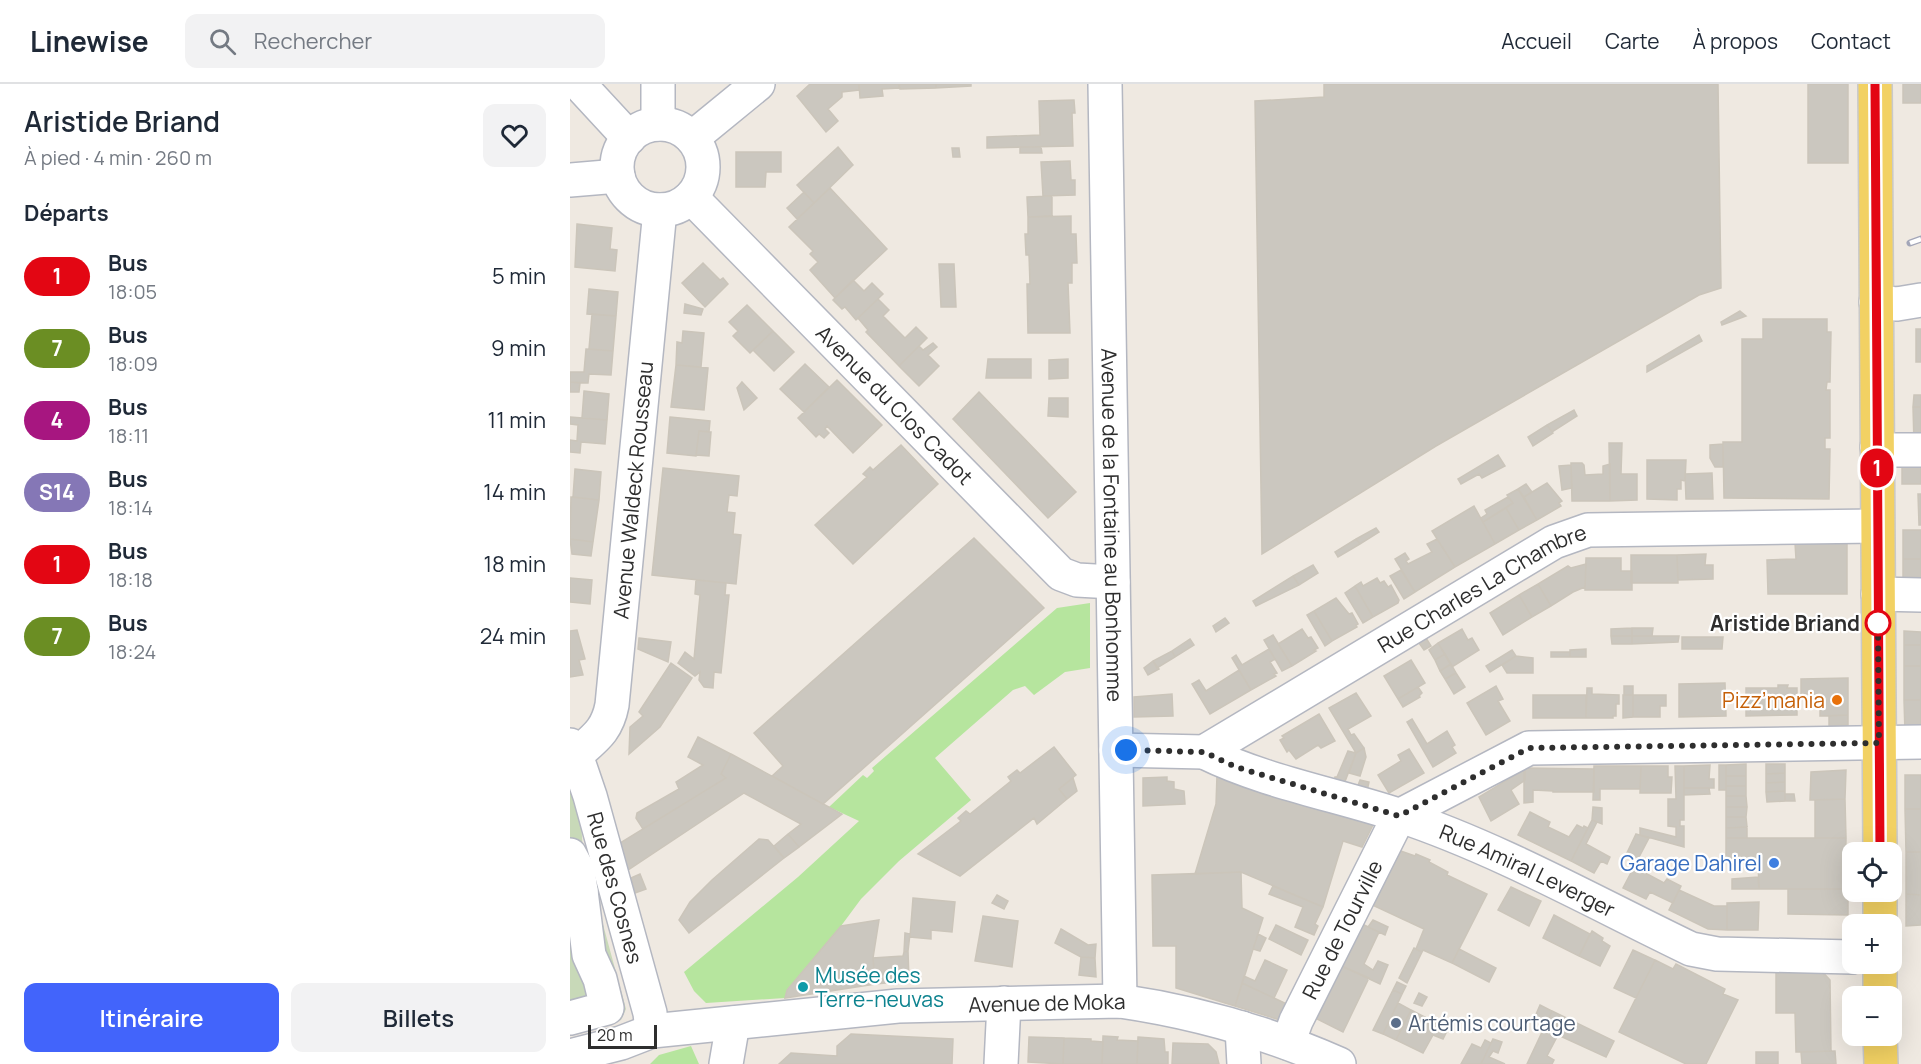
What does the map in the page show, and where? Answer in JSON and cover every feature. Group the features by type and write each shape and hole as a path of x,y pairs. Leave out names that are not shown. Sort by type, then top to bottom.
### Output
{"main road":[{"path":"1875,84 1880,842"},
{"path":"1880,1046 1881,1064"}],"street":[{"path":"579,84 629,138"},
{"path":"658,84 658,124"},
{"path":"692,138 758,84"},
{"name":"Avenue de la Fontaine au Bonhomme","path":"1105,84 1120,1001"},
{"path":"658,124 682,130 692,138 701,152 703,168 700,184 691,197 672,209 646,208 633,200 624,189 618,176 621,149 629,138 637,131 658,124"},
{"path":"570,180 618,176"},
{"name":"Avenue du Clos Cadot","path":"691,197 1061,574 1077,580 1096,583 1113,582"},
{"name":"Avenue Waldeck Rousseau","path":"573,750 603,731 609,721 612,705 660,210"},
{"path":"1876,302 1897,304 1921,300"},
{"path":"1877,447 1888,450 1921,450"},
{"name":"Rue Charles La Chambre","path":"1204,752 1554,542 1572,534 1588,530 1878,526"},
{"path":"1878,594 1921,595"},
{"path":"1399,816 1529,748 1921,742"},
{"name":"Rue des Cosnes","path":"573,750 590,796 650,1013 652,1031"},
{"path":"1116,750 1204,752"},
{"name":"Rue Amiral Leverger","path":"1204,752 1236,767 1399,816 1488,851 1692,949 1717,954 1842,957"},
{"name":"Rue de Tourville","path":"1288,1043 1296,1021 1399,816"},
{"path":"570,855 578,870 576,892 589,956 600,979 608,1008 570,1018"},
{"name":"Avenue de Moka","path":"591,1056 652,1031 898,1006 1120,1001 1149,1005 1242,1028 1288,1043 1338,1064"},
{"path":"1001,1064 1004,1003"},
{"path":"726,1064 733,1023"},
{"path":"1242,1028 1244,1064"}],"green space":[{"path":"1090,603 1090,668 1065,672 1034,695 1025,686 1013,690 935,758 971,800 899,861 861,899 787,990 785,998 706,1003 694,991 684,972 798,877 859,821 829,807 863,775 867,778 874,771 872,768 1057,608"},
{"path":"570,783 580,808 583,851 626,1009 621,1020 570,1033"},
{"path":"691,1046 699,1064 650,1064 659,1055"}],"building":[{"path":"810,84 859,84 859,90 842,92 842,97 828,109 838,121 826,132 797,96"},
{"path":"859,84 899,84 899,88 882,89 883,96 860,98"},
{"path":"899,84 936,84 936,88 900,89"},
{"path":"936,84 971,84 971,86 936,88"},
{"path":"1324,84 1718,84 1721,288 1699,295 1436,446 1262,554 1255,101 1324,97"},
{"path":"1808,84 1848,84 1848,163 1808,163"},
{"path":"1903,84 1921,84 1921,103 1903,103"},
{"path":"1074,100 1073,146 987,148 987,137 1040,135 1039,101"},
{"path":"838,147 853,165 814,203 797,185"},
{"path":"1020,147 1041,147 1042,153 1020,153"},
{"path":"952,148 959,148 960,157 953,157"},
{"path":"736,152 781,152 781,172 766,172 765,187 736,187"},
{"path":"1070,161 1071,180 1075,180 1075,195 1043,196 1041,162"},
{"path":"830,188 887,249 835,298 810,270 818,262 810,254 813,251 789,227"},
{"path":"804,192 814,203 797,219 787,208"},
{"path":"1052,196 1052,216 1028,217 1027,197"},
{"path":"1071,216 1071,234 1076,234 1077,263 1072,263 1072,283 1068,283 1070,333 1028,333 1027,284 1030,284 1029,255 1026,255 1025,234 1028,234 1028,217"},
{"path":"577,224 612,228 610,249 617,250 615,271 575,267"},
{"path":"703,263 720,280 723,278 728,284 705,307 682,283"},
{"path":"939,264 954,264 956,307 941,307"},
{"path":"853,280 864,291 872,283 883,294 856,320 845,307 842,309 833,300"},
{"path":"589,289 618,292 616,316 587,314"},
{"path":"878,299 889,310 883,316 905,338 916,327 927,338 899,366 866,332 868,330 858,318"},
{"path":"685,304 703,309 701,315 684,313"},
{"path":"747,305 773,331 750,353 733,336 738,331 729,322"},
{"path":"1740,311 1746,316 1722,325 1721,322"},
{"path":"592,314 616,316 613,351 589,349"},
{"path":"1763,319 1827,319 1827,332 1831,332 1830,382 1827,382 1826,390 1830,390 1830,438 1825,438 1825,449 1830,449 1829,499 1724,498 1723,442 1742,442 1742,339 1763,339"},
{"path":"1916,329 1921,329 1921,362 1916,362"},
{"path":"683,331 704,333 701,367 676,365 677,342 682,343"},
{"path":"773,331 794,352 774,371 753,350"},
{"path":"1699,335 1702,341 1647,372 1647,366"},
{"path":"933,343 937,347 928,355 939,366 919,386 899,366 919,346 923,350"},
{"path":"586,349 613,351 611,375 589,374 588,383 570,382 570,372 584,372"},
{"path":"988,359 1031,359 1031,378 986,378"},
{"path":"1068,359 1068,378 1049,379 1049,360"},
{"path":"805,364 829,387 804,412 780,389"},
{"path":"676,365 708,368 704,410 671,407"},
{"path":"837,380 882,425 853,453 827,426 825,429 829,433 824,438 819,434 816,437 798,418"},
{"path":"570,382 580,383 579,392 570,392"},
{"path":"742,382 757,398 744,410 737,388"},
{"path":"584,391 609,394 607,420 582,418"},
{"path":"979,392 1076,492 1048,518 953,419"},
{"path":"1914,395 1921,395 1921,407 1913,407"},
{"path":"1049,398 1068,398 1068,417 1048,416"},
{"path":"1913,407 1921,407 1921,443 1914,443"},
{"path":"1574,410 1577,416 1552,432 1547,425"},
{"path":"570,417 607,420 605,444 581,442 580,453 570,452 570,440 577,441 578,425 570,424"},
{"path":"670,417 710,421 709,432 699,431 696,456 667,453"},
{"path":"1547,425 1553,433 1533,446 1528,437"},
{"path":"699,431 711,432 709,456 696,455"},
{"path":"1609,443 1622,443 1621,474 1637,474 1637,500 1610,501"},
{"path":"1723,444 1723,467 1715,467 1710,458 1710,445"},
{"path":"901,445 938,484 853,564 815,525 867,477 863,474 870,467 873,470"},
{"path":"1498,455 1505,466 1482,478 1479,474 1461,484 1458,479"},
{"path":"1647,460 1686,460 1685,481 1681,480 1681,489 1677,489 1677,500 1647,499"},
{"path":"1902,460 1921,460 1921,484 1902,484"},
{"path":"1571,463 1582,463 1585,475 1603,474 1603,466 1610,464 1610,501 1572,501"},
{"path":"1571,465 1572,488 1562,490 1559,466"},
{"path":"663,468 739,476 737,496 729,495 727,512 735,513 733,534 741,535 736,584 652,575"},
{"path":"575,469 601,472 599,500 573,497"},
{"path":"1712,473 1713,499 1686,499 1685,474"},
{"path":"1547,483 1562,501 1559,503 1561,506 1537,520 1524,497"},
{"path":"1526,484 1532,492 1524,497 1518,489"},
{"path":"1518,489 1537,520 1519,530 1506,508 1513,503 1507,495"},
{"path":"1918,494 1921,494 1921,525 1919,525"},
{"path":"571,497 599,500 593,542 570,539"},
{"path":"1508,497 1513,503 1483,522 1481,518 1487,514 1485,510"},
{"path":"1474,506 1495,544 1455,567 1432,531"},
{"path":"1506,508 1519,530 1495,544 1483,522"},
{"path":"1376,528 1379,532 1360,544 1356,539"},
{"path":"1903,530 1921,530 1921,559 1903,559"},
{"path":"974,538 1044,608 823,804 772,776 783,766 754,733"},
{"path":"570,539 593,542 591,556 572,554"},
{"path":"1356,539 1360,544 1338,557 1335,552"},
{"path":"1437,539 1455,567 1415,592 1395,559 1405,553 1409,559 1406,561 1408,564 1432,552 1427,544"},
{"path":"1847,542 1847,594 1768,594 1767,560 1796,559 1795,543"},
{"path":"1706,554 1705,565 1713,565 1713,579 1678,580 1677,555"},
{"path":"1631,555 1677,555 1678,583 1631,583"},
{"path":"1586,558 1621,558 1621,571 1632,571 1632,590 1585,590"},
{"path":"1903,559 1921,559 1921,587 1903,586"},
{"path":"1586,564 1585,587 1551,606 1538,584 1568,566 1571,568"},
{"path":"1313,565 1318,573 1299,585 1293,576"},
{"path":"1401,570 1415,592 1404,599 1390,576"},
{"path":"1293,576 1299,585 1256,606 1253,601"},
{"path":"570,578 592,580 590,604 570,602"},
{"path":"1377,578 1380,583 1384,581 1388,587 1391,585 1399,600 1398,603 1373,617 1355,586 1361,582 1363,586"},
{"path":"696,580 726,583 725,595 729,595 721,673 714,672 713,688 704,687 699,680 700,672 695,676 678,663 685,652 694,659 700,595 695,594"},
{"path":"1538,584 1551,606 1532,617 1519,595"},
{"path":"1355,586 1373,617 1363,623 1345,593"},
{"path":"1519,595 1532,617 1503,635 1490,613"},
{"path":"1336,598 1349,614 1352,613 1358,624 1357,627 1332,641 1314,611"},
{"path":"1314,611 1332,641 1325,646 1307,615"},
{"path":"1225,618 1229,623 1216,632 1213,626"},
{"path":"1632,628 1653,628 1652,636 1632,636"},
{"path":"1632,628 1632,636 1611,636 1611,629"},
{"path":"1302,629 1318,648 1292,666 1278,644"},
{"path":"1462,629 1468,640 1472,638 1479,650 1452,667 1438,643"},
{"path":"577,630 585,659 579,660 583,675 570,677 570,631"},
{"path":"1904,631 1921,632 1921,645 1904,645"},
{"path":"1273,635 1292,666 1282,671 1264,640"},
{"path":"1611,636 1632,636 1632,644 1612,644"},
{"path":"1632,636 1679,636 1678,642 1632,644"},
{"path":"1682,637 1723,637 1722,649 1682,649"},
{"path":"639,638 671,642 668,662 638,649"},
{"path":"1426,638 1431,646 1424,650 1419,643"},
{"path":"1190,639 1194,645 1175,657 1172,651"},
{"path":"1438,643 1445,654 1435,660 1429,650"},
{"path":"1904,645 1921,645 1921,666 1904,666"},
{"path":"1269,649 1275,659 1270,662 1277,673 1274,674 1276,676 1251,690 1232,658 1236,655 1242,665"},
{"path":"1586,649 1586,657 1570,657 1570,650"},
{"path":"1512,650 1516,656 1490,672 1486,666"},
{"path":"1172,651 1175,657 1157,668 1153,661"},
{"path":"1551,652 1570,652 1570,657 1551,657"},
{"path":"1445,654 1451,664 1440,671 1435,660"},
{"path":"1516,656 1533,658 1533,673 1507,673 1502,665"},
{"path":"1411,660 1425,683 1398,699 1384,676"},
{"path":"1153,661 1159,669 1148,675 1144,668"},
{"path":"671,663 692,678 660,727 629,754 630,727 643,716 639,712"},
{"path":"1451,664 1456,673 1445,679 1440,671"},
{"path":"1904,666 1921,666 1921,700 1904,700"},
{"path":"1239,670 1251,690 1210,714 1192,684 1199,680 1206,691"},
{"path":"1456,673 1465,687 1454,694 1445,679"},
{"path":"1848,678 1848,715 1820,716 1820,694 1801,694 1801,679"},
{"path":"1725,683 1726,716 1679,717 1679,684"},
{"path":"1778,685 1797,688 1797,715 1746,716 1746,688 1778,688"},
{"path":"1496,686 1503,699 1498,701 1510,721 1486,735 1467,703"},
{"path":"1624,686 1633,686 1633,695 1624,695"},
{"path":"1418,687 1422,693 1420,697 1403,707 1398,699"},
{"path":"1587,688 1592,688 1592,694 1619,695 1616,716 1586,718"},
{"path":"1356,693 1371,716 1348,729 1364,748 1356,753 1329,708"},
{"path":"1172,694 1173,716 1134,717 1134,697"},
{"path":"1533,695 1586,695 1586,718 1533,718"},
{"path":"1623,695 1633,695 1633,717 1623,718"},
{"path":"1633,695 1666,695 1666,706 1660,706 1660,717 1633,717"},
{"path":"1904,700 1921,700 1921,734 1905,733"},
{"path":"1319,714 1335,741 1321,748 1318,745 1296,759 1289,750 1287,752 1280,740 1284,738 1282,736"},
{"path":"1848,715 1848,725 1829,726 1829,716"},
{"path":"1412,719 1427,744 1447,731 1455,745 1452,747 1456,753 1433,767 1407,722"},
{"path":"698,737 731,754 721,774 726,778 643,829 636,818 637,813 679,789 676,782 703,765 688,757"},
{"path":"1054,747 1076,775 1059,789 1067,799 1037,824 1034,818 960,876 918,854 961,821 958,818 966,811 970,814 1011,781 1008,777 1017,770 1020,773"},
{"path":"1364,748 1366,757 1360,776 1349,773 1356,753"},
{"path":"1409,749 1424,773 1389,793 1378,775 1401,761 1398,755"},
{"path":"1348,751 1356,753 1344,784 1334,781"},
{"path":"731,754 842,814 799,847 788,834 801,824 744,793 628,870 620,843 726,778 721,774"},
{"path":"1746,764 1746,776 1726,776 1726,765"},
{"path":"1766,764 1785,764 1785,773 1766,774"},
{"path":"1710,765 1709,779 1714,779 1714,788 1684,788 1684,766"},
{"path":"1719,765 1726,765 1726,790 1719,790"},
{"path":"1594,766 1641,766 1640,789 1600,789 1600,800 1593,800"},
{"path":"1641,766 1668,766 1668,777 1672,777 1671,793 1640,793"},
{"path":"1675,766 1684,766 1684,820 1680,820 1680,826 1684,826 1684,847 1640,835 1640,828 1676,837 1676,827 1668,826 1668,799 1676,799"},
{"path":"1524,768 1594,769 1594,792 1533,790 1533,802 1524,803"},
{"path":"1525,769 1525,780 1511,790 1519,804 1491,821 1479,797"},
{"path":"1846,770 1845,799 1810,800 1811,772"},
{"path":"1785,773 1785,782 1766,783 1766,774"},
{"path":"1217,775 1374,823 1362,847 1343,841 1323,907 1241,872 1195,874 1216,804"},
{"path":"1905,775 1921,775 1921,809 1905,809"},
{"path":"1726,776 1746,776 1746,786 1726,786"},
{"path":"1167,777 1167,781 1174,782 1174,789 1184,791 1185,804 1143,806 1143,778"},
{"path":"1073,778 1077,791 1067,799 1059,789"},
{"path":"1360,780 1369,782 1367,791 1357,788"},
{"path":"1785,782 1785,791 1766,792 1766,783"},
{"path":"1726,786 1746,786 1746,796 1726,796"},
{"path":"1684,788 1709,788 1710,794 1684,795"},
{"path":"1785,791 1785,801 1767,802 1766,792"},
{"path":"1785,794 1794,794 1795,801 1785,801"},
{"path":"1726,796 1746,796 1747,807 1726,807"},
{"path":"1845,799 1846,838 1815,838 1815,800"},
{"path":"1593,807 1602,808 1602,824 1592,820"},
{"path":"1726,807 1747,807 1746,817 1726,817"},
{"path":"1905,809 1921,809 1921,852 1906,852"},
{"path":"1530,812 1550,822 1548,827 1569,837 1577,825 1588,828 1571,861 1518,835"},
{"path":"1726,817 1746,817 1747,827 1726,828"},
{"path":"1592,820 1597,822 1586,844 1610,857 1607,864 1601,861 1594,873 1571,861"},
{"path":"1747,827 1747,838 1726,838 1726,828"},
{"path":"788,834 799,847 784,858 774,846"},
{"path":"1636,834 1649,838 1637,861 1626,855"},
{"path":"1726,838 1846,838 1846,842 1842,842 1842,889 1759,889 1758,860 1726,860"},
{"path":"759,839 768,840 784,858 689,933 679,920 690,902"},
{"path":"1395,849 1430,860 1429,862 1448,872 1447,875 1487,894 1452,963 1416,949 1424,929 1370,904"},
{"path":"1906,852 1921,852 1921,895 1906,894"},
{"path":"1634,867 1664,883 1667,879 1681,886 1673,903 1650,892 1646,899 1623,888"},
{"path":"1241,872 1242,908 1263,918 1235,1006 1176,988 1176,946 1153,946 1152,875"},
{"path":"640,874 646,889 635,893 631,878"},
{"path":"1758,877 1759,889 1732,889 1732,879"},
{"path":"1273,886 1323,907 1315,924 1318,926 1314,935 1295,927 1303,907 1269,894"},
{"path":"1511,887 1541,901 1529,926 1498,910"},
{"path":"1788,889 1842,889 1842,902 1848,902 1848,914 1788,914"},
{"path":"1679,890 1714,906 1727,906 1727,930 1708,929 1669,910"},
{"path":"1906,894 1921,895 1921,925 1906,926"},
{"path":"997,895 1008,901 1004,909 992,903"},
{"path":"913,898 955,902 952,932 931,930 931,939 910,937"},
{"path":"1759,902 1758,930 1727,930 1727,903"},
{"path":"1554,915 1590,934 1579,956 1543,938"},
{"path":"983,916 1018,921 1012,967 975,961"},
{"path":"879,920 873,958 875,984 785,998 787,990 841,926"},
{"path":"1373,920 1388,927 1385,935 1368,927"},
{"path":"1360,923 1379,932 1364,964 1373,970 1378,961 1388,965 1380,984 1337,964"},
{"path":"1276,925 1308,940 1301,955 1269,939"},
{"path":"1061,929 1088,945 1096,944 1095,958 1081,957 1055,943"},
{"path":"1592,931 1610,946 1600,966 1579,956"},
{"path":"905,933 910,934 908,951 904,952"},
{"path":"1258,934 1266,938 1260,951 1253,949"},
{"path":"1414,948 1422,952 1407,983 1399,978"},
{"path":"1459,949 1496,968 1489,982 1452,963"},
{"path":"1633,950 1655,960 1636,998 1614,988"},
{"path":"908,951 909,981 875,984 873,958 903,956 904,952"},
{"path":"1081,957 1095,958 1096,977 1079,975"},
{"path":"1265,960 1287,970 1274,998 1242,983 1244,976 1255,981"},
{"path":"1655,960 1673,969 1676,964 1725,989 1723,994 1738,1000 1706,1064 1686,1064 1619,1032"},
{"path":"1337,964 1369,978 1343,1032 1313,1017"},
{"path":"1776,968 1819,968 1830,980 1831,1051 1796,1052 1795,1013 1776,1013"},
{"path":"1397,982 1406,986 1402,994 1393,990"},
{"path":"1242,983 1287,1004 1280,1020 1235,1006"},
{"path":"1393,990 1402,994 1383,1034 1373,1030"},
{"path":"1419,993 1427,997 1422,1006 1414,1003"},
{"path":"1398,1003 1411,1010 1396,1040 1383,1034"},
{"path":"1540,1005 1552,1011 1546,1025 1534,1019"},
{"path":"1411,1010 1448,1029 1443,1039 1433,1035 1423,1053 1396,1040"},
{"path":"1552,1011 1614,1041 1606,1057 1558,1035 1547,1056 1554,1060 1552,1064 1527,1064"},
{"path":"851,1034 953,1039 952,1064 779,1064 791,1053 837,1056 837,1046"},
{"path":"1103,1036 1118,1037 1117,1040 1138,1041 1137,1064 1102,1064"},
{"path":"1029,1037 1064,1038 1063,1064 1028,1062"},
{"path":"1138,1037 1164,1039 1165,1052 1168,1052 1168,1064 1137,1064"},
{"path":"1064,1038 1103,1042 1102,1064 1063,1064"},
{"path":"1493,1039 1502,1042 1498,1053 1493,1051 1489,1057 1505,1064 1481,1064"},
{"path":"1485,1040 1491,1043 1481,1064 1461,1064 1472,1044 1481,1048"},
{"path":"1173,1043 1208,1044 1216,1052 1219,1064 1172,1064"},
{"path":"1835,1051 1836,1064 1802,1064 1801,1052"},
{"path":"1756,1052 1778,1052 1778,1064 1756,1064"}],"railway":[{"path":"1910,243 1921,239"}],"bus line":[{"name":"1","path":"1875,84 1880,842"}],"place":[{"name":"Aristide Briand","path":"1878,623"},
{"name":"Pizz’mania","path":"1837,700"},
{"name":"Garage Dahirel","path":"1774,863"},
{"name":"Musée des Terre-neuvas","path":"803,987"},
{"name":"Artémis courtage","path":"1396,1023"}],"route":[{"path":"1126,750 1204,752 1236,767 1399,816 1529,748 1879,743 1878,623"}]}
